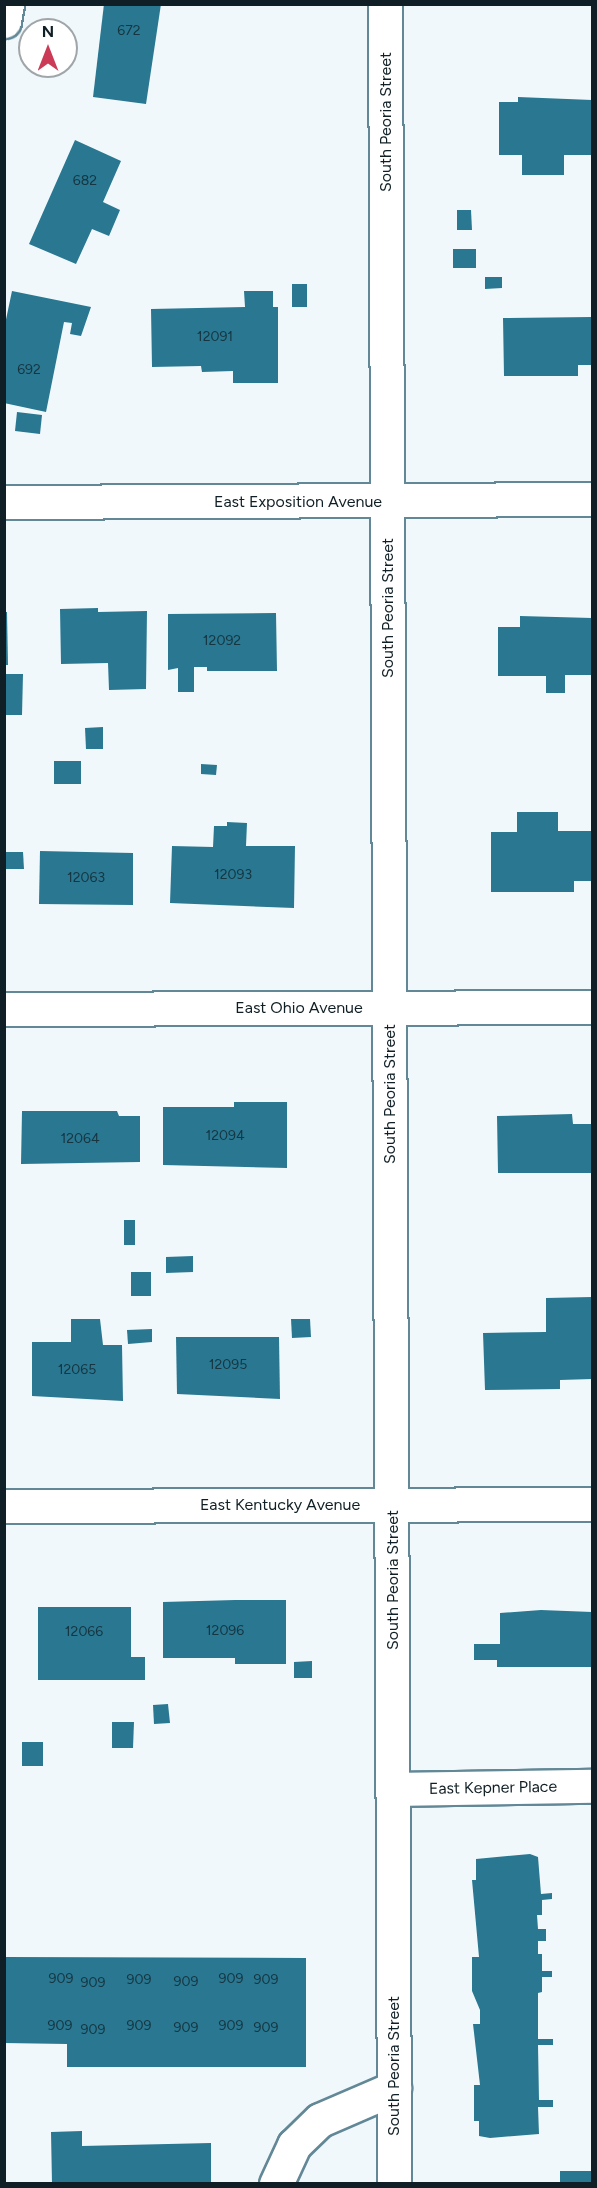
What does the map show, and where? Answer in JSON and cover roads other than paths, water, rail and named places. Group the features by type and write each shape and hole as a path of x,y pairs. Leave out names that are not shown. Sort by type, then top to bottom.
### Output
{"main road":[{"path":"4,21 7,4"},
{"name":"South Peoria Street","path":"386,4 394,2184"},
{"name":"East Exposition Avenue","path":"4,502 592,499"},
{"name":"East Ohio Avenue","path":"4,1009 592,1007"},
{"name":"East Kentucky Avenue","path":"4,1506 592,1504"},
{"name":"East Kepner Place","path":"393,1789 592,1786"},
{"path":"276,2184 294,2145 320,2121 394,2088"}]}
